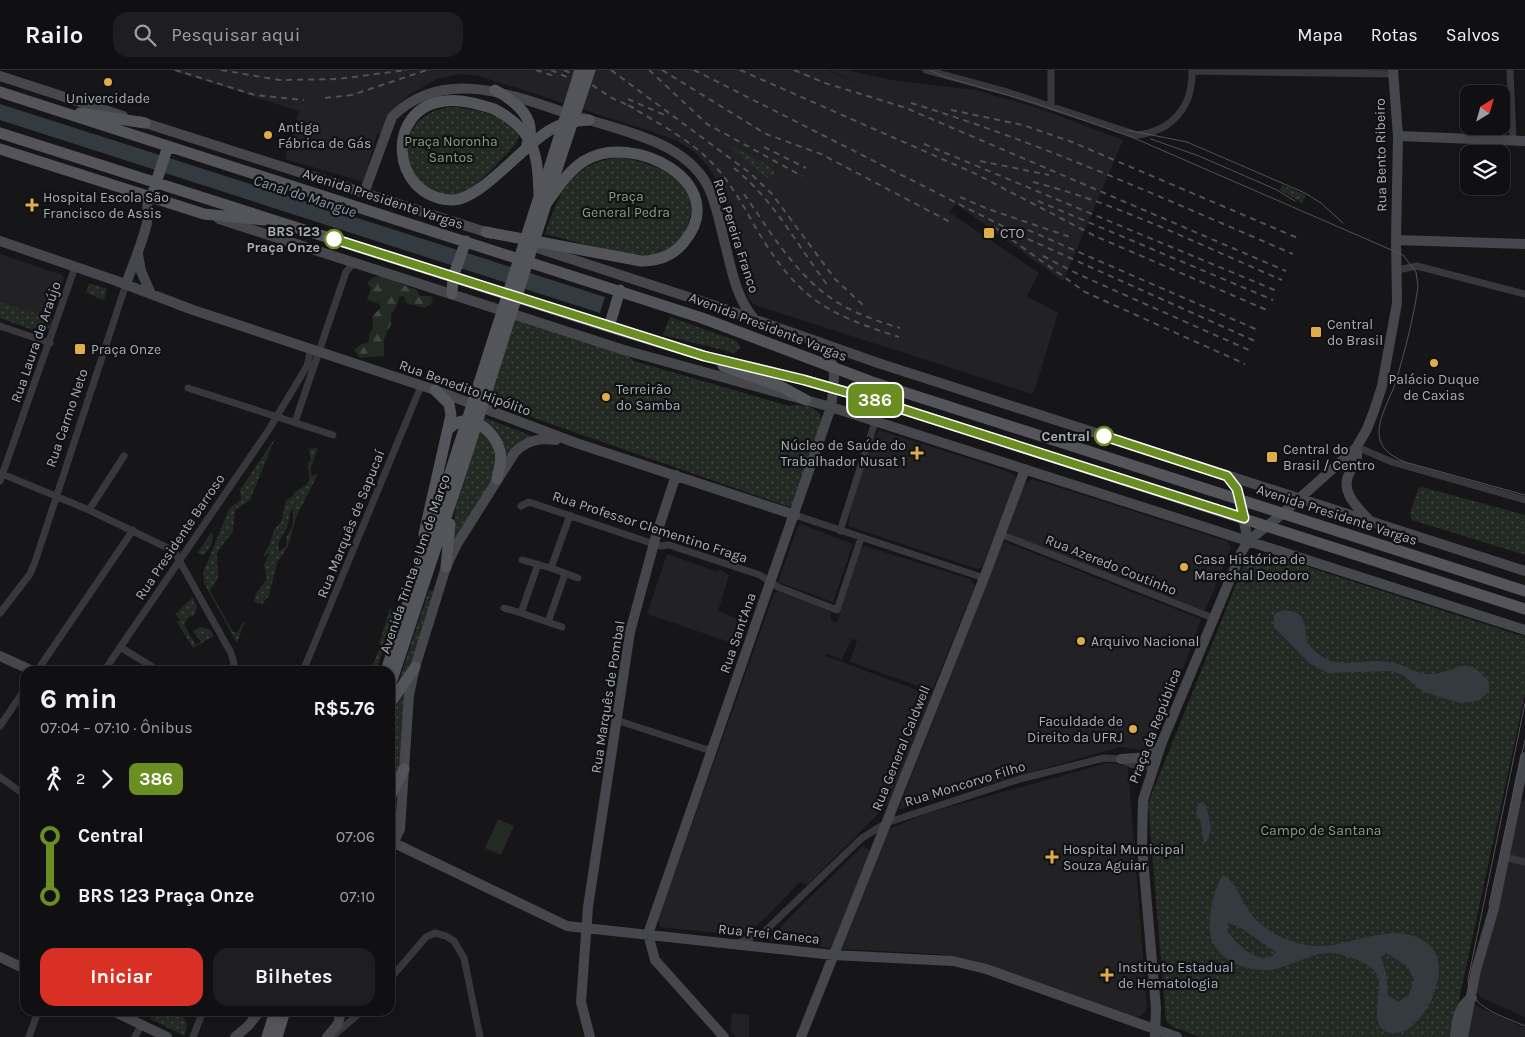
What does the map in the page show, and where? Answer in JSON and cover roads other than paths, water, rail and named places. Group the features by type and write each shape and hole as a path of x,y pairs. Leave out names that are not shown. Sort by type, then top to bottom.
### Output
{"main road":[{"path":"553,168 580,70"},
{"path":"463,449 542,200 590,70"},
{"name":"Rua Bento Ribeiro","path":"1357,447 1367,430 1382,386 1396,312 1398,136 1393,72"},
{"name":"Avenida Presidente Vargas","path":"0,76 755,320 885,366 1525,571"},
{"path":"364,193 387,126 401,107 425,90 455,83 495,90 560,111"},
{"path":"495,90 516,104 529,121 530,136 525,147"},
{"name":"Avenida Presidente Vargas","path":"0,92 56,110 167,151 464,246 620,290 702,318 835,369 926,400 1525,591"},
{"path":"542,200 538,167 532,144 519,124 494,109 460,101 443,101 429,106 418,114 408,126 403,138 401,156 406,172 418,188 433,196 452,200 477,192 525,147 562,124 584,119"},
{"path":"56,110 144,123"},
{"name":"Rua Pereira Franco","path":"584,119 668,148 690,163 702,177 710,193 736,288 746,309 755,320"},
{"path":"0,132 15,138 158,177 279,222 454,272 609,327 704,356 833,388 952,425 1525,609"},
{"path":"1398,136 1525,141"},
{"path":"0,141 15,138"},
{"path":"0,149 359,263 624,350 806,400 1525,630"},
{"path":"148,196 158,177 167,151"},
{"path":"486,232 641,261 653,261 665,257 679,248 694,225 698,212 696,199 689,185 669,167 642,155 614,152 599,154 582,162 542,200"},
{"name":"Rua Carmo Neto","path":"126,284 138,254 149,214 146,204 148,196"},
{"path":"204,214 279,222"},
{"path":"1396,240 1525,244"},
{"name":"Rua Benedito Hipólito","path":"0,241 435,390 576,442 795,515"},
{"path":"452,294 454,272 464,246"},
{"path":"138,254 141,271 151,294"},
{"path":"609,327 620,290"},
{"path":"818,342 830,355 835,369"},
{"path":"704,356 744,375 795,392 806,400"},
{"name":"Rua Sant'Ana","path":"648,934 831,408 835,369"},
{"path":"415,579 430,506 450,428 450,404 435,390"},
{"path":"926,400 952,425"},
{"path":"450,428 456,422 463,420 478,423 488,431 500,449 501,460 497,479"},
{"path":"395,838 400,829 409,695 415,667 446,567 457,544 515,452 524,444 544,438 576,442"},
{"path":"1248,540 1282,514 1357,447"},
{"path":"1357,447 1357,459 1347,476 1347,490 1352,502 1370,521"},
{"name":"Avenida Trinta e Um de Março","path":"395,671 454,495 463,449"},
{"name":"Avenida Trinta e Um de Março","path":"387,666 415,579 463,449"},
{"name":"Rua General Caldwell","path":"800,1037 984,578 1025,470"},
{"name":"Rua Marquês de Pombal","path":"590,1037 581,1002 585,929 616,720 630,632 654,544 676,475"},
{"path":"1227,476 1234,482 1240,500 1248,540"},
{"path":"446,567 454,495"},
{"name":"Praça da República","path":"1156,1034 1141,816 1145,790 1162,742 1235,563 1248,540"},
{"path":"0,656 22,666"},
{"path":"395,697 415,667"},
{"path":"1121,759 1148,757 1162,742"},
{"path":"1464,1037 1476,970 1494,908 1525,757"},
{"path":"395,787 404,769"},
{"name":"Rua Frei Caneca","path":"395,847 567,926 833,955 943,960 963,963 986,969 1156,1034"},
{"path":"648,934 655,960 724,1037"},
{"path":"0,957 20,967"},
{"path":"1454,1037 1460,1009 1464,1002 1472,998"},
{"path":"125,1016 167,1037"},
{"path":"235,1037 256,1016"},
{"path":"267,1037 273,1016"},
{"path":"277,1037 283,1016"},
{"path":"331,1034 340,1016"},
{"path":"1156,1034 1178,1037"}],"street":[{"path":"926,70 1051,105 1135,135 1155,130 1174,121 1188,96 1192,83 1192,70 1393,72"},
{"path":"1050,70 1051,105"},
{"path":"1510,70 1513,140"},
{"path":"295,422 316,350 346,272 351,266 359,263"},
{"path":"1397,270 1413,266 1525,294"},
{"name":"Rua Laura de Araújo","path":"1,476 50,343 75,267"},
{"name":"Rua Carmo Neto","path":"0,613 30,574 126,284"},
{"path":"0,326 50,343"},
{"name":"Rua Presidente Barroso","path":"107,666 277,417 316,350"},
{"name":"Rua Marquês de Sapucaí","path":"305,666 421,386"},
{"path":"188,388 333,435"},
{"path":"840,531 875,422"},
{"path":"1357,447 1392,462 1525,500"},
{"path":"89,510 124,456"},
{"path":"1,476 55,495 172,549 180,560 231,653 233,666"},
{"name":"Rua Professor Clementino Fraga","path":"521,506 529,502 654,544 669,545 760,575 778,587 837,610 861,538"},
{"path":"551,568 570,515"},
{"path":"795,515 984,578"},
{"path":"40,666 133,530"},
{"name":"Rua Azeredo Coutinho","path":"1000,534 1213,618"},
{"path":"522,560 578,578"},
{"path":"520,613 538,564"},
{"path":"548,622 565,574"},
{"path":"504,608 562,627"},
{"path":"120,647 151,666"},
{"path":"0,726 20,696"},
{"path":"616,720 705,749 713,749"},
{"name":"Rua Moncorvo Filho","path":"736,944 765,931 862,838 886,822 1020,779 1104,758 1121,759 1130,764 1154,768"},
{"path":"0,777 20,791"},
{"path":"1505,857 1525,862"},
{"path":"395,973 426,937 435,933 446,936 454,941 464,958 480,1037"},
{"path":"29,1037 36,1016"},
{"path":"193,1037 202,1016"},
{"path":"342,1016 345,1021 350,1022"},
{"path":"331,1034 357,1016"},
{"path":"135,1037 141,1025"}],"tram line":[{"path":"929,70 945,77 1035,103 1134,138 1403,255 1416,272 1418,286 1412,322 1403,357 1380,425 1380,440 1384,448 1390,454 1405,462 1525,495"},
{"path":"1127,130 1187,142 1305,193 1321,203 1343,223"},
{"path":"1151,139 1199,156 1277,190 1295,201"},
{"path":"1525,703 1468,980 1474,998 1481,1004 1489,1010 1525,1026"},
{"path":"1489,905 1525,740"}],"railway":[{"path":"175,70 255,95 304,100"},
{"path":"221,70 279,80 338,79 407,70"},
{"path":"325,98 352,95 427,70"},
{"path":"536,70 557,77"},
{"path":"551,70 569,78"},
{"path":"564,70 589,82"},
{"path":"611,70 750,173 772,194 835,279 863,305"},
{"path":"649,70 707,124 802,176"},
{"path":"662,70 766,134 821,154 952,223"},
{"path":"694,70 1030,240 1255,341"},
{"path":"740,70 974,173 1095,236 1269,311"},
{"path":"794,70 825,83 906,108 1286,271"},
{"path":"583,79 612,98 634,108"},
{"path":"628,99 667,116"},
{"path":"911,103 1056,154 1293,254"},
{"path":"628,105 684,139 720,171 772,253 786,272 815,300 851,320 899,337"},
{"path":"951,110 1023,125 1072,142 1300,239"},
{"path":"924,144 1277,291"},
{"path":"764,147 806,168"},
{"path":"980,161 1049,175"},
{"path":"734,168 749,181 774,210 829,287"},
{"path":"1033,182 1128,213 1282,280"},
{"path":"744,194 786,254 811,282 825,294 855,312 900,328"},
{"path":"960,197 988,209 1073,238"},
{"path":"1038,201 1273,300"},
{"path":"994,227 1085,292 1245,364"},
{"path":"1028,230 1260,331"},
{"path":"1043,256 1080,275 1251,351"}],"place":[{"name":"Univercidade","path":"108,82"},
{"name":"Antiga Fábrica de Gás","path":"268,135"},
{"name":"Hospital Escola São Francisco de Assis","path":"32,205"},
{"name":"CTO","path":"989,233"},
{"name":"BRS 123 Praça Onze","path":"334,239"},
{"name":"Central do Brasil","path":"1316,332"},
{"name":"Praça Onze","path":"80,349"},
{"name":"Palácio Duque de Caxias","path":"1434,363"},
{"name":"Terreirão do Samba","path":"606,397"},
{"name":"Central","path":"1104,436"},
{"name":"Núcleo de Saúde do Trabalhador Nusat 1","path":"917,453"},
{"name":"Central do Brasil / Centro","path":"1272,457"},
{"name":"Casa Histórica de Marechal Deodoro","path":"1184,567"},
{"name":"Arquivo Nacional","path":"1081,641"},
{"name":"Faculdade de Direito da UFRJ","path":"1133,729"},
{"name":"Hospital Municipal Souza Aguiar","path":"1052,857"},
{"name":"Instituto Estadual de Hematologia","path":"1107,975"}],"park label":[{"name":"Praça Noronha Santos","path":"451,149"},
{"name":"Praça General Pedra","path":"626,204"},
{"name":"Campo de Santana","path":"1321,830"}],"water label":[{"name":"Canal do Mangue","path":"305,196"}]}
